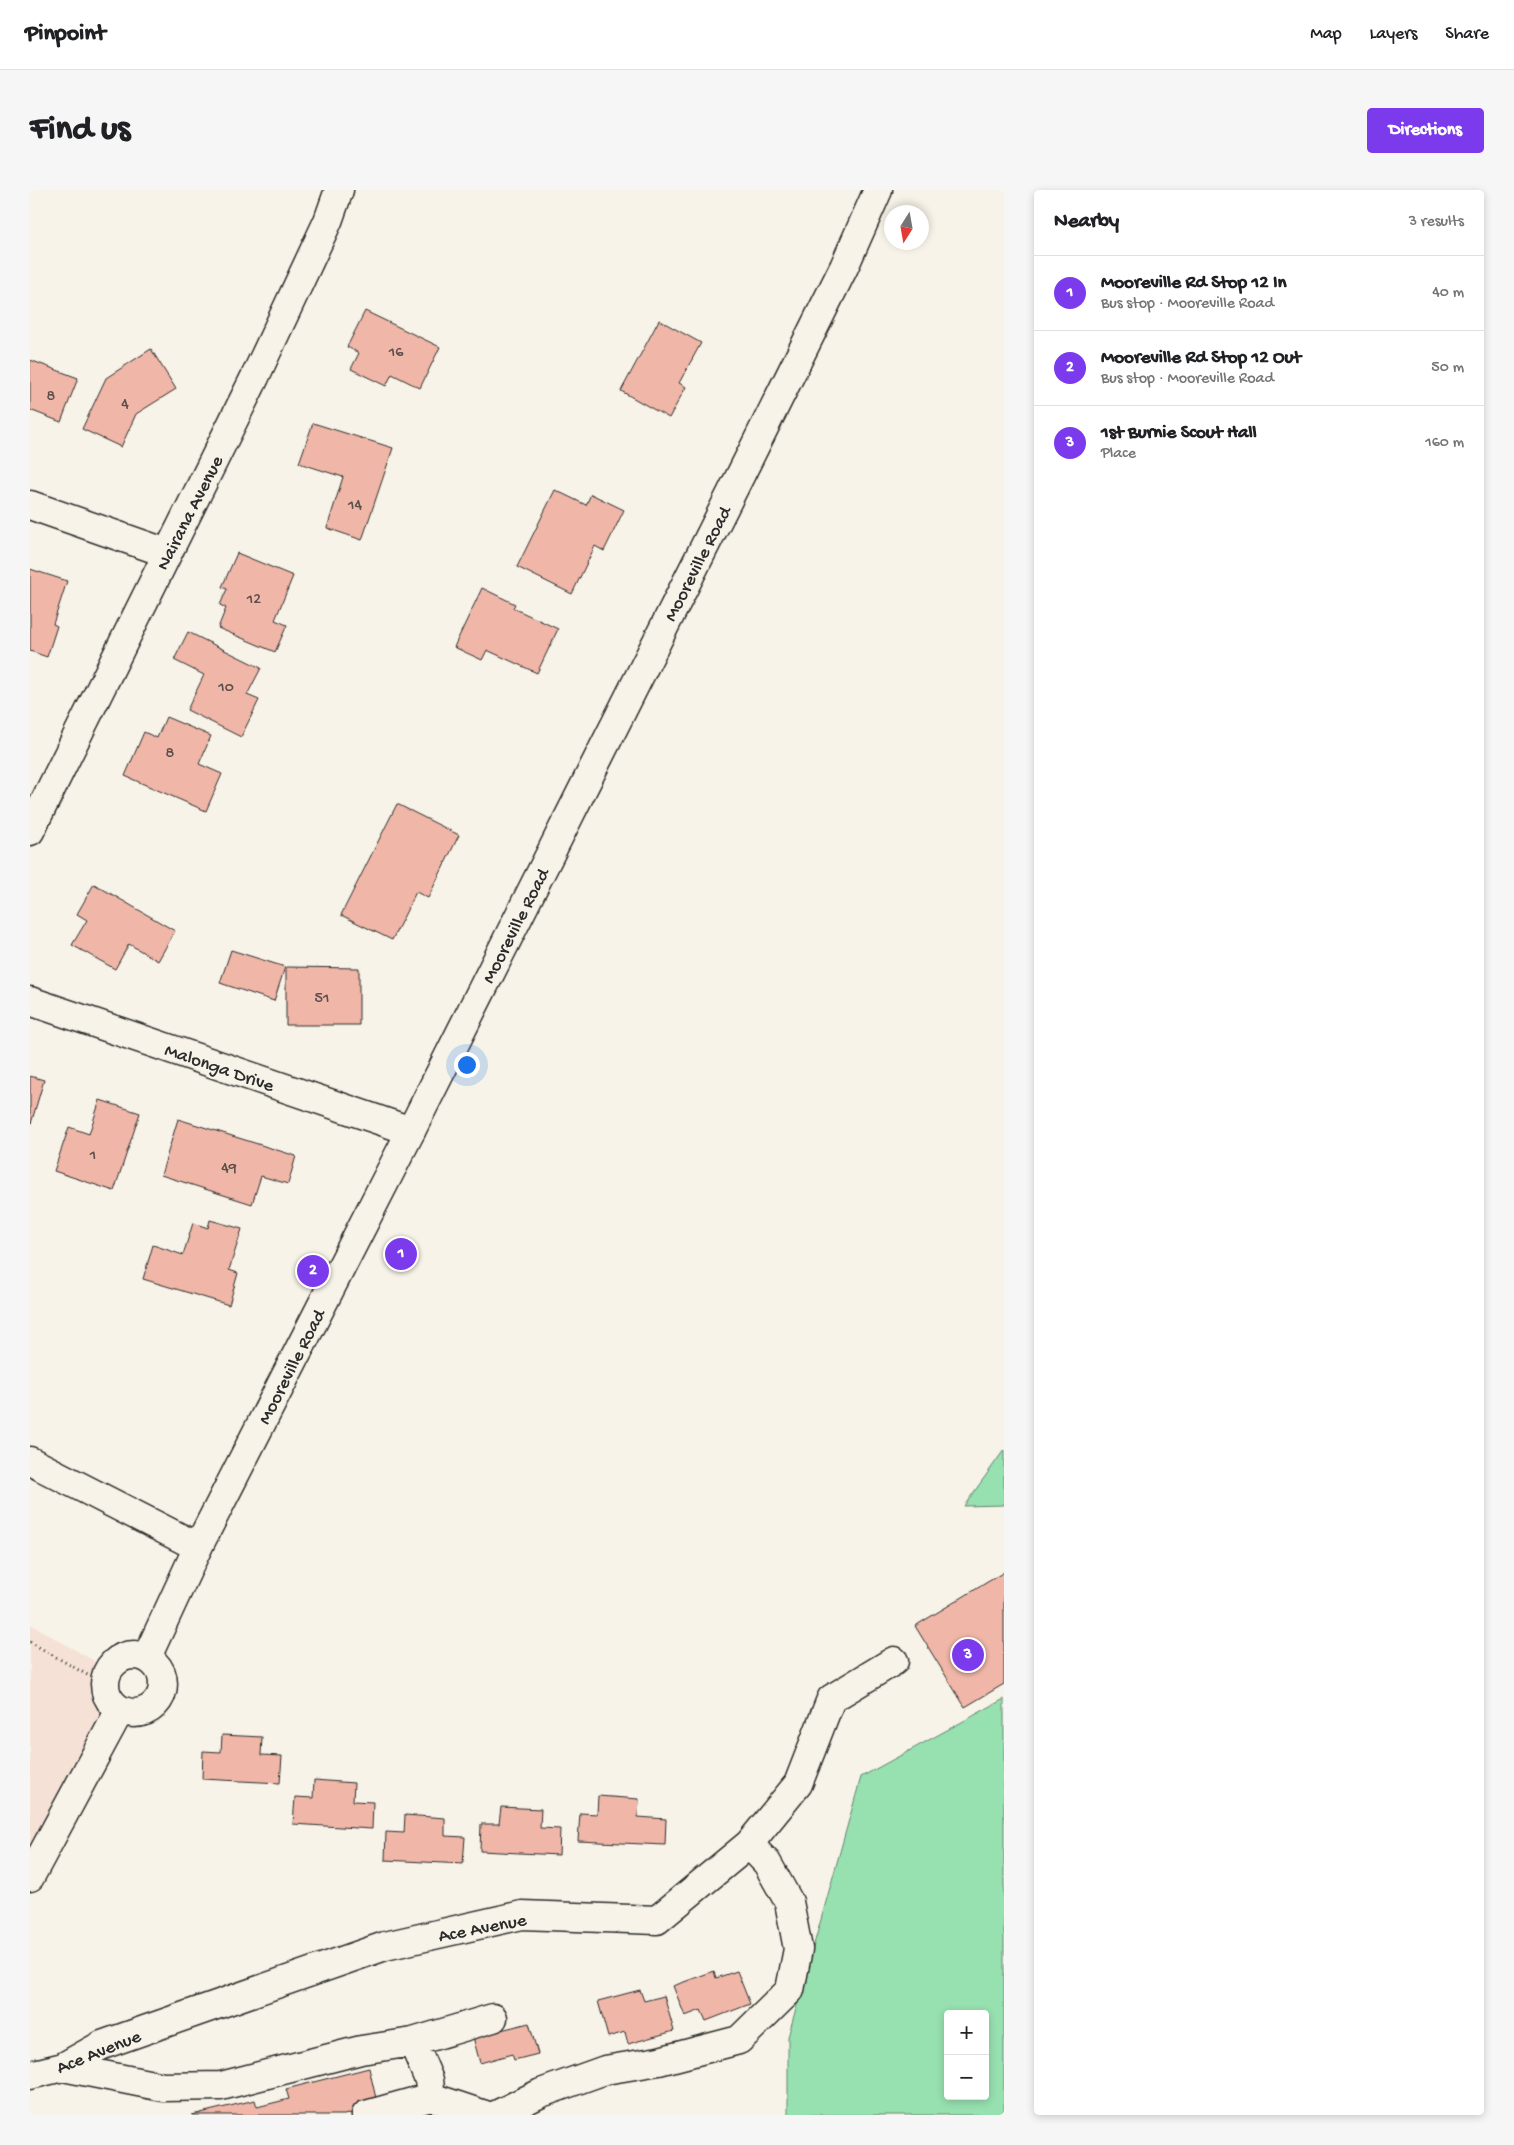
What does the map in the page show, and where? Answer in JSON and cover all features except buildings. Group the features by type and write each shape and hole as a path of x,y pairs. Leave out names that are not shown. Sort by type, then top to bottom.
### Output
{"main road":[{"name":"Nairana Avenue","path":"30,830 255,377 328,221 339,190"},
{"name":"Mooreville Road","path":"147,1657 198,1547 411,1131 758,441 844,267 878,190"},
{"path":"30,505 167,553"},
{"name":"Malonga Drive","path":"30,1001 411,1131"},
{"path":"30,1461 198,1547"},
{"path":"138,1654 147,1657 160,1670 163,1679 160,1697 155,1705 147,1710 129,1713 113,1706 108,1699 104,1684 108,1669 121,1657 138,1654"},
{"name":"Ace Avenue","path":"30,2074 63,2067 102,2045 385,1946 522,1915 657,1920 749,1844 798,1784 831,1699 894,1661"},
{"path":"30,1877 120,1710"},
{"path":"496,2115 541,2092 605,2070 659,2061 739,2040 790,1990 798,1950 789,1902 767,1863 749,1844"},
{"path":"63,2067 163,2087 221,2086 361,2050 412,2042 493,2018"},
{"path":"412,2042 429,2080 431,2097"},
{"path":"366,2115 431,2097 486,2115"}],"path":[{"path":"30,1642 104,1684"}],"shaded area":[{"path":"30,1624 108,1669 105,1676 105,1692 113,1706 30,1877"}],"green space":[{"path":"1004,1450 1004,1505 964,1506"},
{"path":"1004,1699 1004,2115 788,2115 788,2037 861,1777"}],"place":[{"name":"Mooreville Rd Stop 12 In","path":"401,1254"},
{"name":"Mooreville Rd Stop 12 Out","path":"313,1271"},
{"name":"1st Burnie Scout Hall","path":"968,1655"}]}
